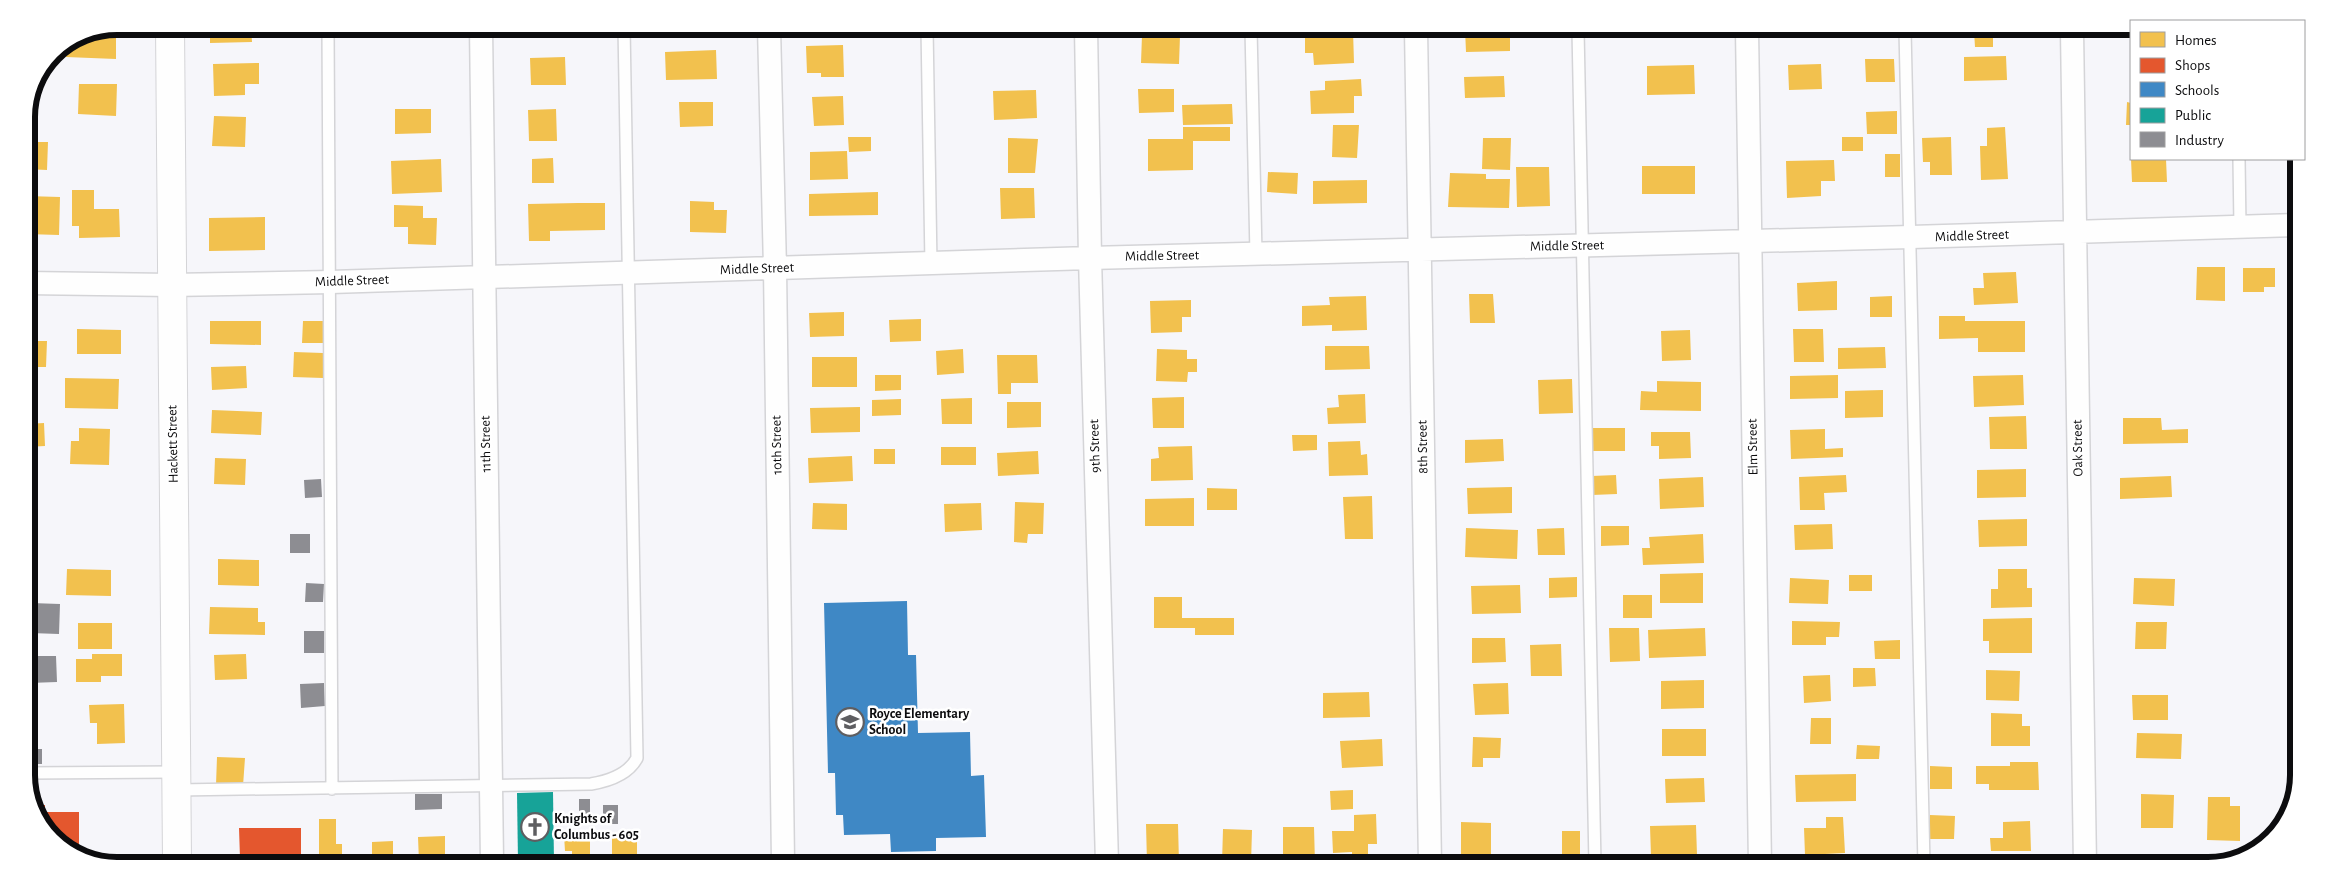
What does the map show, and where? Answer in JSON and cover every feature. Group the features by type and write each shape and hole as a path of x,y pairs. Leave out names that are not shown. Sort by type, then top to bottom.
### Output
{"street":[{"name":"Hackett Street","path":"170,35 177,857"},
{"name":"11th Street","path":"481,35 492,857"},
{"name":"10th Street","path":"769,35 775,268 783,857"},
{"name":"9th Street","path":"1086,35 1090,258 1107,857"},
{"name":"8th Street","path":"1416,35 1430,857"},
{"name":"Elm Street","path":"1747,35 1760,857"},
{"name":"Oak Street","path":"2072,35 2085,857"},
{"name":"Middle Street","path":"35,283 171,285 331,282 1090,258 1911,238 2290,225"}],"lane":[{"path":"328,35 331,282 332,789"},
{"path":"35,773 332,789 490,784 591,784 606,782 633,766 637,758 624,35"},
{"path":"927,35 931,264"},
{"path":"1251,35 1256,254"},
{"path":"1578,35 1596,857"},
{"path":"1905,35 1924,857"},
{"path":"2239,160 2240,227"}],"building: Homes":[{"path":"116,35 116,59 66,57 66,53 86,41"},
{"path":"210,35 252,35 252,42 210,43"},
{"path":"396,35 429,35 429,36 396,37"},
{"path":"1142,35 1180,36 1179,64 1141,63"},
{"path":"1305,35 1353,35 1354,63 1314,65 1313,53 1305,53"},
{"path":"1465,35 1510,35 1510,51 1466,52"},
{"path":"1974,35 2007,35 2007,38 1993,38 1993,47 1975,47"},
{"path":"843,45 844,77 821,77 821,73 807,73 806,46"},
{"path":"716,50 717,79 666,80 665,52"},
{"path":"2006,56 2007,80 1964,81 1964,57"},
{"path":"565,57 566,85 531,85 530,58"},
{"path":"1865,59 1894,59 1895,82 1866,82"},
{"path":"259,63 259,84 245,84 245,95 214,96 213,64"},
{"path":"1821,64 1822,89 1789,90 1788,65"},
{"path":"1694,65 1695,94 1647,95 1647,66"},
{"path":"1504,76 1505,97 1465,98 1464,77"},
{"path":"1361,79 1362,96 1354,96 1354,113 1311,114 1310,91 1325,90 1325,81"},
{"path":"79,84 117,84 116,116 78,114"},
{"path":"1138,89 1174,89 1174,112 1139,113"},
{"path":"1036,90 1037,118 994,120 993,91"},
{"path":"843,96 844,125 814,126 812,97"},
{"path":"679,102 713,102 713,126 680,127"},
{"path":"2127,102 2130,103 2130,125 2126,125"},
{"path":"1232,104 1233,124 1183,125 1182,105"},
{"path":"395,109 431,109 431,133 395,134"},
{"path":"556,109 557,141 529,141 528,110"},
{"path":"1897,111 1897,134 1867,134 1866,112"},
{"path":"214,116 246,117 245,147 212,146"},
{"path":"1333,125 1359,125 1357,158 1332,157"},
{"path":"1183,127 1230,127 1230,141 1193,141 1193,170 1148,171 1148,139 1183,139"},
{"path":"2005,127 2008,179 1981,180 1980,146 1987,146 1987,128"},
{"path":"848,137 871,137 871,151 849,152"},
{"path":"1842,137 1863,137 1863,151 1842,151"},
{"path":"1951,137 1952,175 1930,175 1930,162 1923,162 1922,138"},
{"path":"1008,138 1038,139 1035,173 1008,173"},
{"path":"1483,138 1511,138 1510,170 1482,169"},
{"path":"35,142 48,142 47,170 35,169"},
{"path":"847,151 848,179 810,180 810,152"},
{"path":"1885,154 1900,154 1900,177 1885,177"},
{"path":"553,158 554,183 532,183 532,159"},
{"path":"441,159 442,192 392,194 391,161"},
{"path":"1834,160 1835,181 1821,181 1821,196 1787,198 1786,161"},
{"path":"2131,160 2166,160 2167,182 2132,182"},
{"path":"1642,166 1695,166 1695,194 1642,194"},
{"path":"1516,167 1549,167 1550,206 1517,207"},
{"path":"1268,172 1298,173 1297,194 1267,192"},
{"path":"1450,173 1486,174 1486,179 1510,179 1509,208 1448,207"},
{"path":"1367,180 1367,203 1313,204 1313,181"},
{"path":"1000,188 1034,188 1035,218 1001,219"},
{"path":"72,190 94,190 94,209 119,209 120,237 79,238 79,226 72,226"},
{"path":"878,192 878,215 809,216 809,194"},
{"path":"35,196 60,197 59,235 35,234"},
{"path":"690,201 714,202 714,210 727,210 726,233 690,232"},
{"path":"605,203 605,230 550,231 550,241 529,241 528,204"},
{"path":"394,205 423,206 423,218 437,218 436,245 408,244 408,227 394,227"},
{"path":"265,217 265,250 209,251 209,218"},
{"path":"2197,267 2225,267 2225,301 2196,300"},
{"path":"2243,268 2275,268 2275,287 2264,287 2264,292 2243,292"},
{"path":"2016,272 2018,303 1974,305 1973,288 1984,288 1983,273"},
{"path":"1837,281 1837,310 1798,311 1797,283"},
{"path":"1469,294 1493,294 1495,323 1470,323"},
{"path":"1366,296 1367,330 1332,331 1332,325 1302,326 1302,306 1330,305 1329,297"},
{"path":"1892,296 1892,317 1870,317 1870,297"},
{"path":"1191,300 1191,317 1182,317 1182,332 1151,333 1150,301"},
{"path":"844,312 844,336 810,337 809,313"},
{"path":"1939,316 1965,316 1965,321 2025,321 2025,352 1978,352 1978,338 1939,339"},
{"path":"921,319 921,341 890,342 889,320"},
{"path":"210,321 261,321 261,345 210,344"},
{"path":"303,321 325,321 325,343 302,343"},
{"path":"77,329 121,330 121,354 77,354"},
{"path":"1793,329 1823,329 1824,362 1794,362"},
{"path":"1690,330 1691,360 1662,361 1661,331"},
{"path":"35,341 47,341 46,367 35,367"},
{"path":"1325,346 1369,346 1370,369 1325,370"},
{"path":"1885,347 1886,368 1838,369 1838,348"},
{"path":"963,349 964,373 937,375 936,351"},
{"path":"1157,349 1187,350 1187,359 1197,359 1197,372 1188,372 1187,382 1156,381"},
{"path":"294,352 323,353 323,378 293,377"},
{"path":"997,355 1037,355 1038,383 1011,383 1011,394 998,394"},
{"path":"812,357 857,357 857,387 812,387"},
{"path":"246,366 247,388 212,390 211,367"},
{"path":"875,375 901,375 901,390 875,391"},
{"path":"1838,375 1838,398 1790,399 1790,376"},
{"path":"2023,375 2024,405 1974,407 1973,376"},
{"path":"65,378 119,379 118,409 65,408"},
{"path":"1572,379 1573,413 1539,414 1538,380"},
{"path":"1657,381 1701,382 1701,411 1640,410 1641,391 1657,392"},
{"path":"1883,390 1883,417 1845,418 1845,391"},
{"path":"1365,394 1366,423 1328,424 1327,408 1339,407 1338,395"},
{"path":"1184,397 1184,428 1153,428 1152,398"},
{"path":"972,398 972,424 942,424 941,399"},
{"path":"901,399 901,415 872,416 872,400"},
{"path":"1007,402 1041,402 1041,427 1007,428"},
{"path":"860,407 860,432 811,433 810,408"},
{"path":"212,410 262,412 261,435 211,433"},
{"path":"2026,416 2027,449 1990,449 1989,417"},
{"path":"2123,418 2161,418 2162,430 2188,429 2188,443 2123,444"},
{"path":"44,423 45,446 35,447 35,424"},
{"path":"79,428 110,429 109,465 70,464 71,441 79,441"},
{"path":"1592,428 1625,428 1625,451 1592,451"},
{"path":"1825,429 1825,449 1843,448 1843,457 1791,459 1790,430"},
{"path":"1651,432 1690,432 1691,458 1659,459 1659,446 1651,446"},
{"path":"1292,435 1317,435 1317,450 1293,451"},
{"path":"1503,439 1504,461 1465,463 1465,440"},
{"path":"1360,441 1361,455 1367,454 1368,475 1329,476 1328,442"},
{"path":"1192,446 1193,480 1151,481 1151,459 1159,458 1158,447"},
{"path":"941,447 976,447 976,465 941,465"},
{"path":"874,449 895,449 895,464 874,464"},
{"path":"1038,451 1039,474 998,476 997,453"},
{"path":"852,456 853,481 809,483 808,458"},
{"path":"215,458 246,459 245,485 214,484"},
{"path":"2289,461 2290,461 2290,493"},
{"path":"2026,469 2026,497 1977,498 1977,470"},
{"path":"1616,475 1617,494 1592,495 1592,476"},
{"path":"1846,475 1847,492 1824,493 1825,510 1800,510 1799,477"},
{"path":"2171,476 2172,497 2120,499 2120,478"},
{"path":"1703,477 1704,507 1660,509 1659,479"},
{"path":"1512,487 1512,513 1468,514 1467,488"},
{"path":"1207,488 1237,489 1237,510 1207,510"},
{"path":"1372,496 1373,539 1345,539 1343,497"},
{"path":"1194,498 1194,526 1145,526 1145,499"},
{"path":"1015,502 1044,503 1043,534 1028,534 1027,543 1014,542"},
{"path":"813,503 847,504 847,530 812,529"},
{"path":"981,503 982,530 945,532 944,504"},
{"path":"2027,519 2027,546 1979,547 1978,520"},
{"path":"1832,524 1833,549 1795,550 1794,525"},
{"path":"1601,526 1629,526 1629,545 1601,546"},
{"path":"1466,528 1518,530 1517,559 1465,557"},
{"path":"1564,528 1565,555 1538,555 1537,529"},
{"path":"1703,534 1704,563 1643,565 1642,548 1650,548 1649,537"},
{"path":"218,559 259,560 259,586 218,585"},
{"path":"67,569 111,570 111,596 66,595"},
{"path":"1998,569 2027,569 2027,588 2032,588 2032,607 1991,608 1991,589 1998,589"},
{"path":"1703,573 1703,603 1660,603 1660,574"},
{"path":"1849,575 1872,575 1872,591 1849,591"},
{"path":"1577,577 1577,597 1549,598 1549,578"},
{"path":"1790,578 1829,580 1828,604 1789,603"},
{"path":"2134,578 2175,579 2174,606 2133,604"},
{"path":"1520,585 1521,613 1472,614 1471,586"},
{"path":"1623,595 1652,595 1652,618 1623,618"},
{"path":"1154,597 1182,597 1182,618 1234,618 1234,635 1195,635 1195,628 1154,628"},
{"path":"210,607 258,608 258,622 265,622 265,635 209,634"},
{"path":"2032,618 2032,653 1989,653 1989,641 1983,641 1983,619"},
{"path":"1792,621 1840,622 1839,637 1826,637 1826,645 1792,645"},
{"path":"2136,622 2167,622 2166,649 2135,649"},
{"path":"78,623 112,623 112,649 78,649"},
{"path":"1609,628 1639,628 1640,661 1610,662"},
{"path":"1705,628 1706,656 1649,658 1648,630"},
{"path":"1472,638 1505,638 1506,662 1472,663"},
{"path":"1900,640 1900,659 1875,659 1874,641"},
{"path":"1561,644 1562,676 1531,676 1530,645"},
{"path":"92,654 122,654 122,676 101,676 101,682 76,682 76,659 92,659"},
{"path":"246,654 247,679 215,680 214,655"},
{"path":"1853,668 1875,668 1876,686 1853,687"},
{"path":"1986,670 2020,671 2019,701 1986,700"},
{"path":"1830,675 1831,701 1804,703 1803,676"},
{"path":"1704,680 1704,708 1661,709 1661,681"},
{"path":"1508,683 1509,714 1475,715 1473,684"},
{"path":"1369,692 1370,717 1323,718 1323,693"},
{"path":"2132,695 2168,695 2168,720 2133,720"},
{"path":"124,704 125,743 97,744 97,723 90,723 89,705"},
{"path":"1991,713 2022,714 2022,726 2030,726 2030,746 1991,746"},
{"path":"1811,718 1831,718 1831,744 1810,744"},
{"path":"1662,729 1706,729 1706,756 1662,756"},
{"path":"2137,733 2182,734 2181,759 2136,758"},
{"path":"1473,737 1501,738 1500,758 1483,758 1483,767 1472,767"},
{"path":"1382,739 1383,766 1342,768 1340,741"},
{"path":"1857,745 1880,746 1879,759 1856,759"},
{"path":"217,757 245,758 243,786 216,785"},
{"path":"2010,762 2038,762 2039,790 1989,790 1989,784 1976,784 1976,766 2010,766"},
{"path":"1930,766 1952,767 1952,789 1930,789"},
{"path":"1856,774 1856,801 1796,802 1795,775"},
{"path":"1704,778 1705,802 1666,803 1665,779"},
{"path":"1353,790 1353,809 1331,810 1330,791"},
{"path":"2141,794 2174,795 2173,828 2141,828"},
{"path":"2208,797 2230,797 2230,806 2240,806 2240,841 2207,840"},
{"path":"1376,814 1377,844 1368,844 1368,857 1352,857 1352,852 1333,853 1332,831 1354,831 1354,815"},
{"path":"1930,815 1955,816 1954,839 1929,839"},
{"path":"1826,817 1843,817 1845,853 1805,855 1804,828 1826,828"},
{"path":"319,819 336,819 336,844 342,844 342,857 319,857"},
{"path":"2030,821 2031,851 1991,851 1990,838 2003,838 2003,822"},
{"path":"1461,822 1491,823 1491,856 1461,855"},
{"path":"1146,824 1178,824 1179,857 1147,857"},
{"path":"1696,825 1697,855 1651,856 1650,826"},
{"path":"1283,827 1314,827 1315,857 1283,857"},
{"path":"1223,829 1252,830 1251,857 1222,857"},
{"path":"1562,831 1580,831 1580,857 1562,857"},
{"path":"590,834 590,857 572,857 572,851 565,851 564,835"},
{"path":"612,834 637,834 637,857 612,857"},
{"path":"445,836 445,857 419,857 418,837"},
{"path":"393,841 393,857 372,857 372,842"}],"building: Shops":[{"path":"41,805 45,805 45,812 79,812 79,844 73,844 59,833 46,816"},
{"path":"239,828 301,828 301,857 240,857"}],"building: Schools":[{"path":"907,601 908,655 916,655 918,733 970,732 971,776 984,775 986,837 936,838 936,851 891,852 890,834 844,835 843,815 836,815 835,773 828,773 824,603"}],"building: Public":[{"name":"Knights of Columbus - 605","path":"553,792 554,857 518,857 517,793"}],"building: Industry":[{"path":"321,479 322,497 305,498 304,480"},
{"path":"290,534 310,534 310,553 290,553"},
{"path":"306,583 324,584 323,602 305,602"},
{"path":"35,603 60,604 59,634 35,633"},
{"path":"304,631 324,631 324,653 304,653"},
{"path":"35,656 56,656 57,682 35,683"},
{"path":"324,683 325,706 301,708 300,684"},
{"path":"35,749 42,749 42,764 35,764"},
{"path":"415,794 442,794 442,809 415,810"},
{"path":"579,799 590,799 590,822 579,822"},
{"path":"603,805 618,805 618,824 603,824"}],"place":[{"name":"Royce Elementary School","path":"850,722"},
{"name":"Knights of Columbus - 605","path":"535,827"}]}
